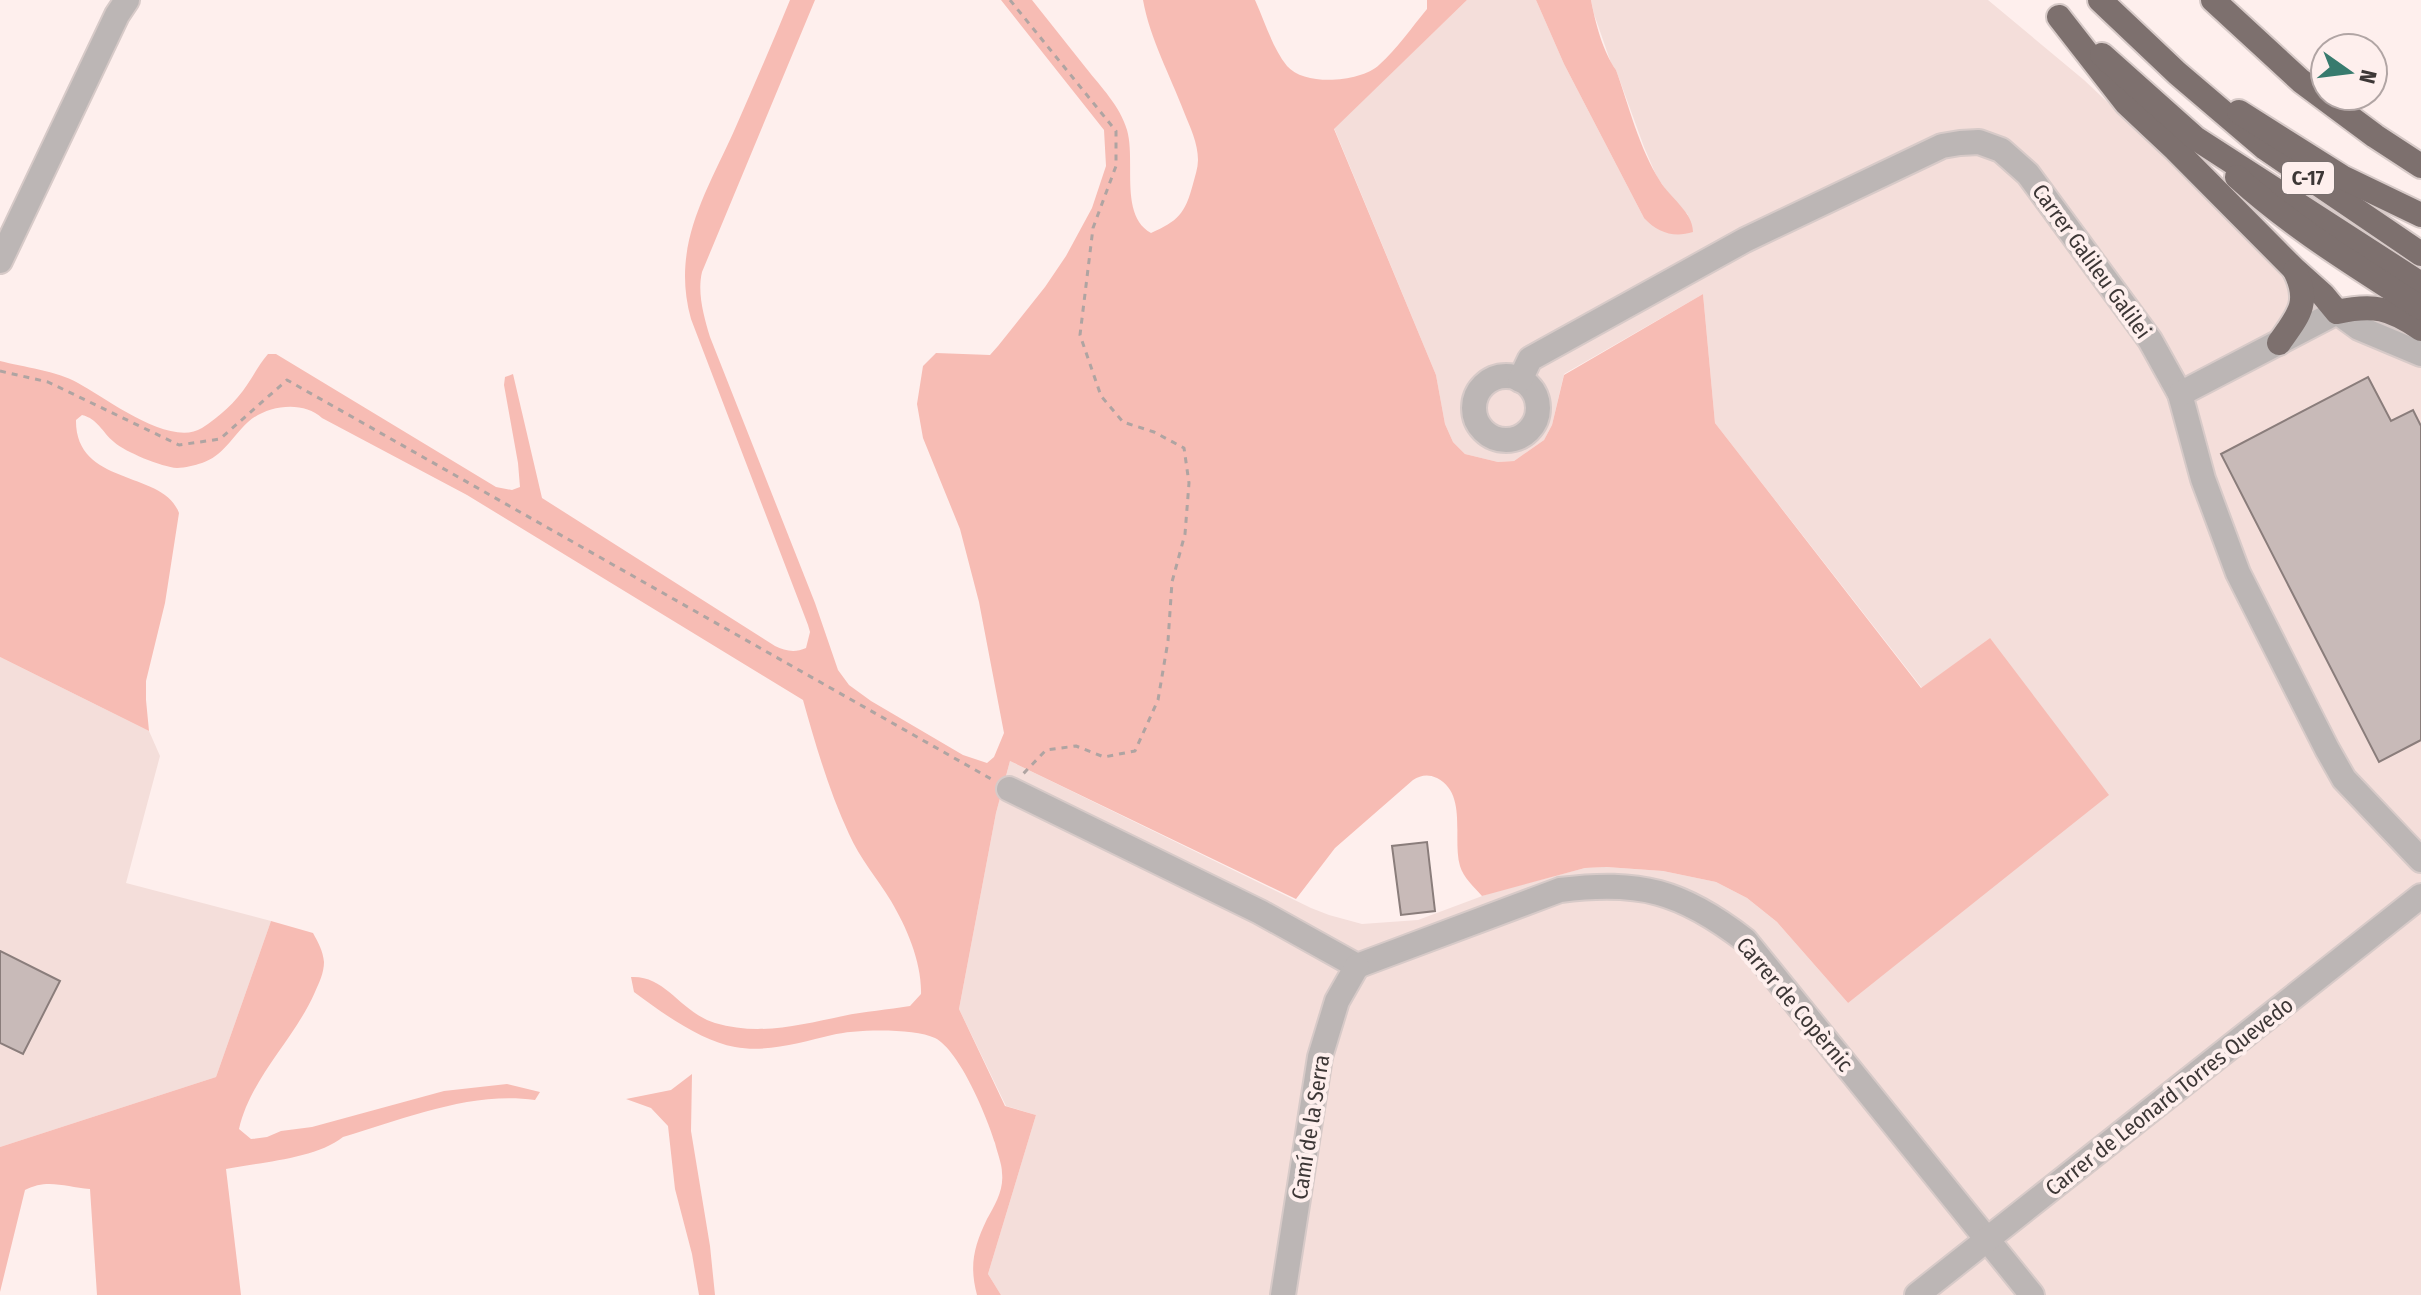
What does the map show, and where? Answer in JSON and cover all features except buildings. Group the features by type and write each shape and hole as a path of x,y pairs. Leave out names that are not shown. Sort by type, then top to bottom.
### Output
{"highway":[{"name":"C-17","path":"2100,0 2177,73 2265,148 2421,254"},
{"path":"2213,0 2301,81 2421,166"},
{"name":"C-17","path":"2050,8 2195,138 2421,284"},
{"path":"2050,8 2126,103 2337,312 2372,307 2390,311 2421,329"},
{"path":"2201,92 2260,123 2342,177 2421,215"},
{"path":"2375,136 2421,158"},
{"path":"2195,138 2264,201 2421,308"},
{"path":"2279,343 2303,303 2304,292 2294,269"}],"street":[{"path":"0,261 117,15 127,0"},
{"name":"Carrer Galileu Galilei","path":"1520,380 1530,359 1745,240 1942,146 1979,142 2001,150 2028,174 2150,340 2180,394 2203,479 2238,573 2327,749 2344,779 2421,860"},
{"path":"2180,394 2337,312 2359,328 2421,354"},
{"path":"1009,789 1260,912 1357,966"},
{"name":"Carrer de Copèrnic","path":"1357,966 1560,890 1626,886 1689,904 1716,918 1745,940 2032,1295"},
{"name":"Carrer de Leonard Torres Quevedo","path":"1917,1295 2421,896"},
{"name":"Camí de la Serra","path":"1283,1295 1320,1057 1337,1001 1357,966"}],"path":[{"path":"0,371 48,382 179,445 220,439 287,380 1009,789 1046,750 1076,746 1104,757 1135,751 1158,700 1168,641 1172,582 1185,534 1189,483 1184,448 1154,432 1123,422 1101,396 1080,335 1093,228 1116,166 1116,131 1010,0"}],"shaded area":[{"path":"790,0 815,0 702,272 701,297 710,337 815,603 838,670 849,685 871,701 963,755 987,763 994,757 1004,733 979,602 960,529 923,438 917,404 923,366 936,353 990,355 1066,256 1092,208 1106,166 1104,130 1001,0 1032,0 1115,105 1127,130 1135,214 1141,225 1151,233 1174,220 1183,210 1198,160 1193,135 1155,43 1143,0 1255,0 1273,43 1287,66 1306,77 1333,80 1360,75 1379,65 1427,9 1427,0 1467,0 1334,129 1436,375 1445,424 1453,442 1465,454 1498,462 1514,461 1544,440 1552,425 1564,375 1703,294 1715,423 1921,688 1990,638 2109,795 1848,1003 1777,922 1747,898 1716,882 1663,871 1585,868 1482,896 1460,866 1453,795 1447,785 1434,777 1413,780 1335,848 1296,899 1010,761 996,813 959,1009 1005,1106 1036,1115 988,1274 1001,1295 977,1295 974,1256 1000,1191 1002,1169 979,1102 963,1070 944,1045 935,1038 913,1032 884,1030 842,1033 772,1048 735,1047 695,1032 634,992 631,977 643,978 664,988 703,1018 748,1029 795,1026 910,1006 921,994 919,970 908,934 849,834 829,785 803,700 467,495 314,412 295,407 275,409 256,416 216,456 180,468 153,462 126,450 87,417 82,415 76,420 80,441 90,457 104,468 156,490 170,499 179,513 165,603 146,681 149,731 0,657 0,361 70,379 138,419 173,432 189,432 202,428 221,414 243,391 268,354 276,354 496,487 512,490 520,487 504,385 505,377 513,374 542,498 775,646 790,651 806,648 810,632 808,625 691,319 685,268 688,245 702,200"},
{"path":"1467,0 1536,0 1564,64 1644,218 1688,215 1656,175 1611,63 1591,0 1988,0 2084,80 2277,262 2421,345 2421,1295 1001,1295 988,1274 1036,1115 1006,1106 959,1009 996,813 1010,761 1311,908 1362,924 1418,920 1493,892 1585,868 1663,871 1716,882 1747,898 1777,922 1848,1003 1990,638 1922,688 1715,423 1703,294 1564,374 1552,425 1544,440 1514,461 1498,462 1465,454 1453,442 1445,424 1436,375 1334,128"},
{"path":"1536,0 1591,0 1600,36 1616,70 1646,155 1664,187 1689,218 1693,232 1667,233 1644,218 1564,64"},
{"path":"0,657 149,731 160,756 126,883 271,921 216,1077 0,1147"},
{"path":"271,921 313,933 324,966 306,1010 263,1075 245,1110 239,1129 251,1139 312,1127 444,1091 507,1084 540,1092 535,1100 486,1099 438,1108 343,1137 303,1155 226,1169 241,1295 97,1295 90,1189 57,1184 33,1186 25,1190 0,1292 0,1147 216,1077"},
{"path":"692,1074 691,1131 715,1295 699,1295 675,1189 668,1126 651,1108 626,1099 671,1090"}]}
